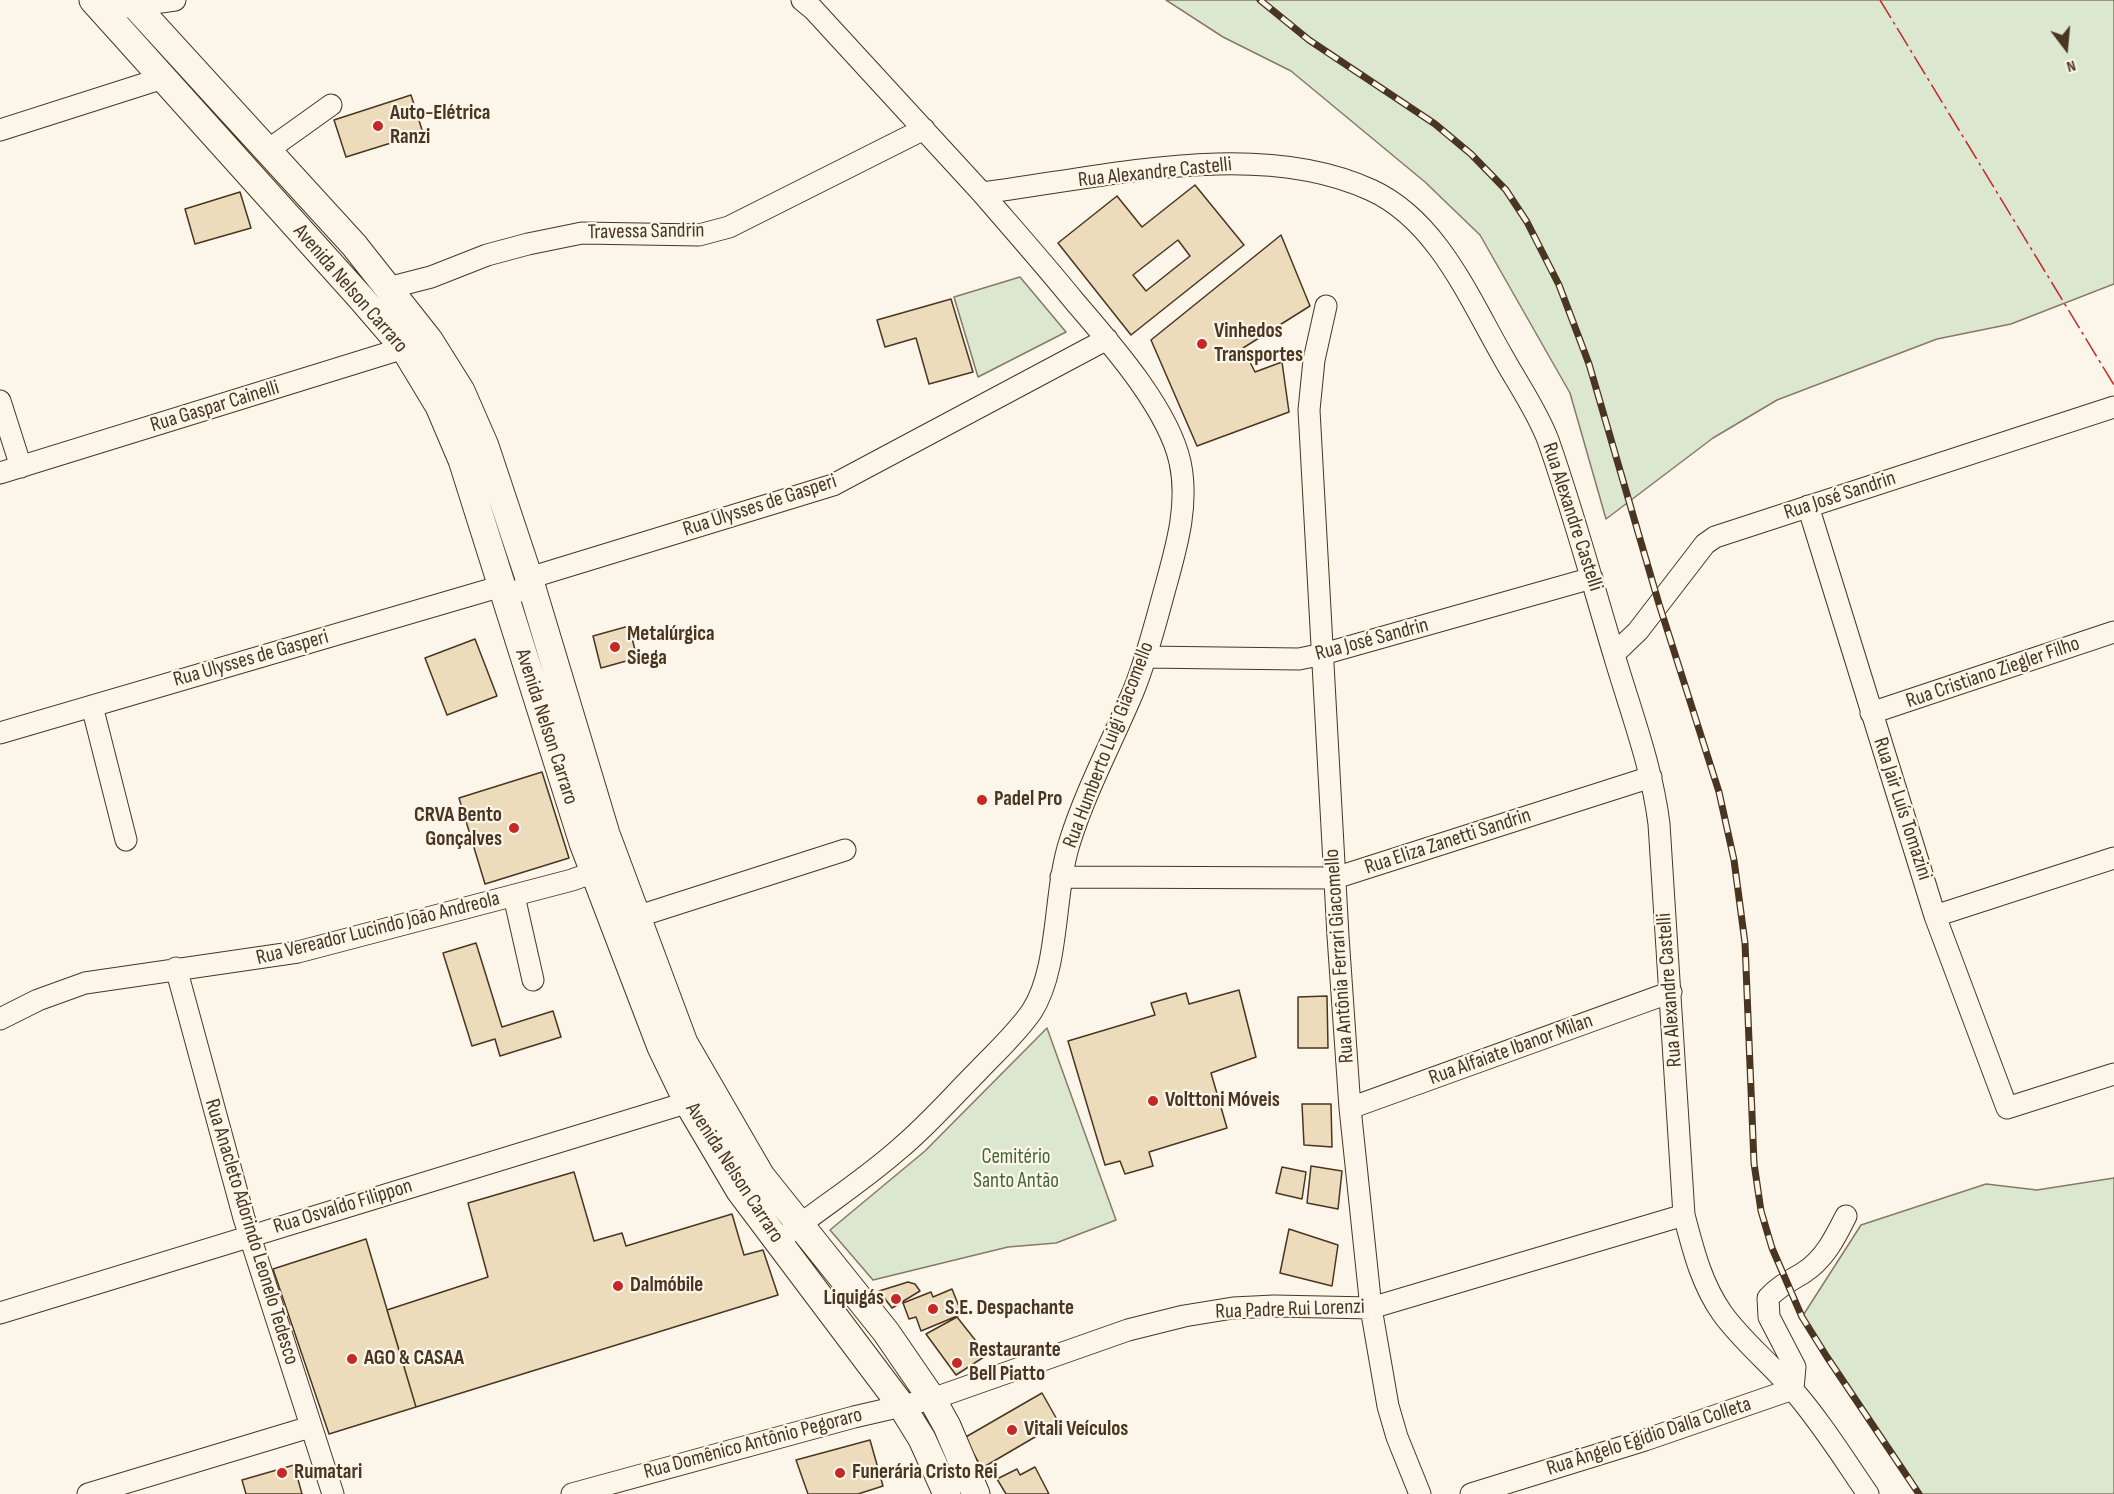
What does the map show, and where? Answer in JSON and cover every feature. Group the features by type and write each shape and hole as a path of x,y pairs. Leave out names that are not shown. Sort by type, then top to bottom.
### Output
{"main road":[{"name":"Avenida Nelson Carraro","path":"132,2 354,245 429,340 461,391 485,446 529,578 595,838"},
{"name":"Avenida Nelson Carraro","path":"99,5 404,348 439,406 458,449 501,586 645,973"},
{"path":"242,164 266,147"},
{"path":"360,297 388,288"},
{"name":"Avenida Nelson Carraro","path":"605,868 636,917 661,1047 700,1099 751,1184 778,1243 901,1405 922,1439 947,1494"},
{"name":"Avenida Nelson Carraro","path":"751,1184 799,1226 824,1253 886,1332 932,1399 947,1426 976,1494"}],"street":[{"path":"99,5 175,0"},
{"path":"802,0 813,9 982,193"},
{"path":"0,130 163,78"},
{"path":"266,147 331,105"},
{"name":"Travessa Sandrin","path":"388,288 431,277 487,255 582,233 699,235 729,227 924,129"},
{"name":"Rua Alexandre Castelli","path":"982,193 1163,167 1220,163 1270,165 1324,174 1371,190 1406,214 1446,258 1547,437 1651,777 1659,824 1684,1215 1695,1258 1708,1290 1722,1312 1744,1339 1793,1389 1868,1494"},
{"name":"Rua Humberto Luigi Giacomello","path":"778,1243 899,1150 1013,1034 1031,1012 1042,992 1048,972 1061,877 1069,844 1097,769 1133,692 1173,559 1183,514 1183,484 1179,460 1170,433 1160,414 1107,339 982,193"},
{"name":"Rua Antônia Ferrari Giacomello","path":"1326,306 1314,360 1309,410 1350,1108 1371,1308 1388,1406 1397,1437 1420,1494"},
{"name":"Rua Ulysses de Gasperi","path":"0,732 501,586 515,593 523,588 529,578 832,485 1107,339"},
{"name":"Rua Gaspar Cainelli","path":"0,473 429,340"},
{"path":"0,401 21,468"},
{"name":"Rua José Sandrin","path":"1614,654 1645,622 1705,544 1715,537 2114,407"},
{"name":"Rua Jair Luís Tomazini","path":"1808,506 1935,915 2007,1108 2114,1074"},
{"name":"Rua José Sandrin","path":"1145,657 1299,659 1592,578"},
{"name":"Rua Cristiano Ziegler Filho","path":"1871,714 2114,632"},
{"path":"92,706 126,840"},
{"name":"Rua Eliza Zanetti Sandrin","path":"1061,877 1335,878 1651,777"},
{"path":"636,917 845,850"},
{"path":"1935,915 2114,858"},
{"name":"Rua Vereador Lucindo João Andreola","path":"0,1019 38,1000 85,983 298,952 514,896 605,868"},
{"path":"514,896 533,980"},
{"name":"Rua Anacleto Adorindo Leonelo Tedesco","path":"176,969 250,1236 333,1494"},
{"name":"Rua Alfaiate Ibanor Milan","path":"1350,1108 1671,992"},
{"name":"Rua Osvaldo Filippon","path":"0,1314 700,1099"},
{"name":"Rua Padre Rui Lorenzi","path":"901,1405 932,1399 1095,1341 1184,1316 1233,1308 1274,1306 1371,1308 1684,1215"},
{"path":"1793,1389 1795,1367 1768,1317 1768,1298 1777,1288 1804,1273 1818,1261 1833,1242 1846,1216"},
{"name":"Rua Ângelo Egídio Dalla Colleta","path":"1471,1494 1645,1440 1793,1389"},
{"name":"Rua Domênico Antônio Pegoraro","path":"572,1494 901,1405"},
{"path":"88,1494 310,1427"}],"green space":[{"path":"1166,0 2114,0 2114,284 2011,324 1937,339 1777,400 1713,438 1606,519 1570,393 1480,235 1425,182 1291,71 1223,37"},
{"path":"1020,277 1066,332 978,377 954,297"},
{"name":"Cemitério Santo Antão","path":"1047,1028 1116,1220 1056,1243 1008,1247 873,1280 830,1230 925,1151"},
{"path":"2114,1178 2114,1494 1919,1494 1802,1317 1861,1225 1986,1184 2037,1190"}],"building":[{"name":"Auto-Elétrica Ranzi","path":"411,95 423,133 346,157 334,120"},
{"path":"1195,185 1244,245 1131,335 1058,243 1117,196 1142,227","holes":["1178,240 1190,256 1146,291 1133,275"]},
{"path":"240,192 251,228 195,244 185,209"},
{"name":"Vinhedos Transportes","path":"1281,235 1310,306 1243,348 1255,372 1282,362 1289,412 1197,446 1151,340"},
{"path":"951,299 973,372 929,384 916,338 885,347 877,320"},
{"name":"Metalúrgica Siega","path":"629,626 637,658 601,668 593,636"},
{"path":"475,639 497,696 447,715 425,658"},
{"name":"CRVA Bento Gonçalves","path":"542,772 569,858 485,884 459,798"},
{"path":"476,943 502,1027 553,1011 561,1037 500,1056 495,1039 472,1046 443,953"},
{"name":"Volttoni Móveis","path":"1239,990 1256,1057 1211,1073 1227,1128 1149,1152 1153,1166 1125,1174 1120,1161 1105,1165 1068,1041 1155,1015 1151,1003 1186,993 1189,1004"},
{"path":"1327,996 1328,1048 1298,1048 1298,997"},
{"path":"1302,1104 1331,1104 1332,1147 1304,1145"},
{"path":"1311,1166 1342,1171 1338,1209 1307,1203"},
{"path":"1282,1167 1306,1172 1302,1199 1276,1193"},
{"name":"Dalmóbile","path":"574,1172 594,1241 622,1233 626,1246 732,1214 744,1255 763,1250 778,1295 416,1407 387,1310 488,1277 468,1203"},
{"path":"1289,1229 1338,1245 1332,1286 1280,1273"},
{"name":"AGO & CASAA","path":"366,1239 416,1407 329,1434 273,1269"},
{"name":"Liquigás","path":"908,1282 915,1284 920,1291 892,1308 879,1291"},
{"name":"S.E. Despachante","path":"952,1289 962,1314 921,1331 916,1317 909,1319 903,1303 931,1292 933,1297"},
{"path":"957,1317 987,1355 956,1375 926,1334"},
{"name":"Vitali Veículos","path":"1042,1393 1059,1423 982,1468 964,1438"},
{"name":"Funerária Cristo Rei","path":"870,1440 883,1486 858,1494 808,1494 796,1460"},
{"name":"Rumatari","path":"294,1465 302,1494 246,1494 242,1480"},
{"path":"1035,1467 1049,1494 1006,1494 997,1479 1017,1469 1020,1475"}],"railway":[{"path":"1260,0 1309,40 1435,124 1471,154 1506,190 1527,222 1559,285 1589,364 1659,604 1719,792 1734,860 1745,943 1754,1163 1761,1211 1772,1248 1802,1317 1919,1494"}],"power":[{"path":"1880,0 2114,385"}],"place":[{"name":"Auto-Elétrica Ranzi","path":"378,126"},
{"name":"Vinhedos Transportes","path":"1202,344"},
{"name":"Metalúrgica Siega","path":"615,647"},
{"name":"Padel Pro","path":"982,800"},
{"name":"CRVA Bento Gonçalves","path":"514,828"},
{"name":"Volttoni Móveis","path":"1153,1101"},
{"name":"Dalmóbile","path":"618,1286"},
{"name":"Liquigás","path":"896,1299"},
{"name":"S.E. Despachante","path":"933,1309"},
{"name":"AGO & CASAA","path":"352,1359"},
{"name":"Restaurante Bell Piatto","path":"957,1363"},
{"name":"Vitali Veículos","path":"1012,1430"},
{"name":"Rumatari","path":"282,1473"},
{"name":"Funerária Cristo Rei","path":"840,1473"}]}
